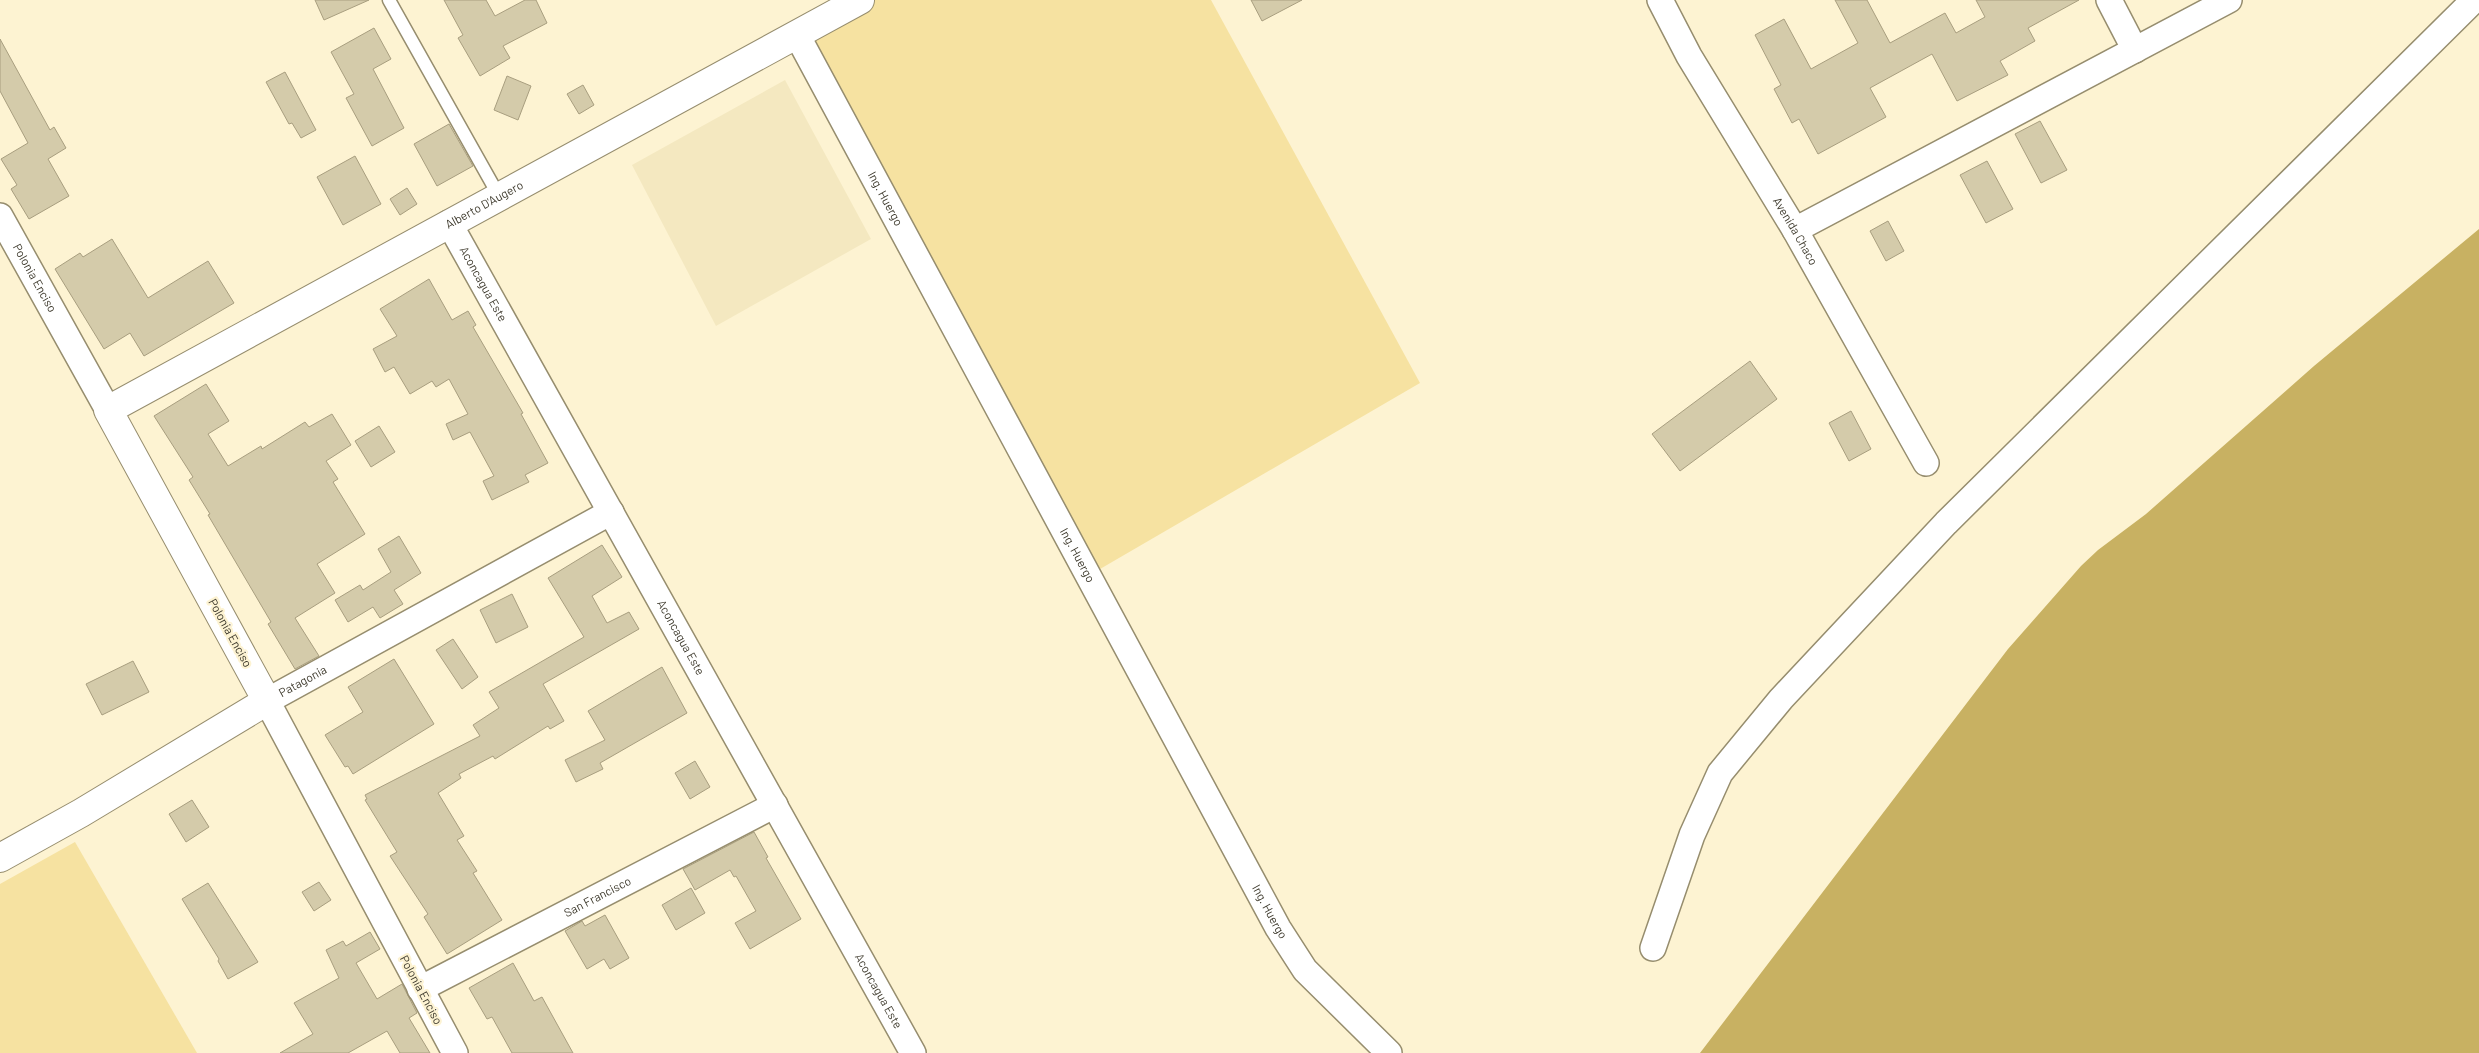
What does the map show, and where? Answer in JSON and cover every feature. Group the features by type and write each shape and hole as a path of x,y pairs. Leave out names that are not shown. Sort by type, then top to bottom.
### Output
{"main road":[{"name":"Alberto D'Augero","path":"108,410 860,0"},
{"name":"Polonia Enciso","path":"108,410 267,701"},
{"name":"Patagonia","path":"0,858 81,813 267,701"}],"street":[{"name":"Avenida Chaco","path":"1660,0 1689,56 1795,230 1926,463"},
{"path":"2110,0 2135,50"},
{"path":"1795,230 2229,0"},
{"path":"1653,948 1692,835 1720,773 1781,699 1946,523 2474,0"},
{"name":"Ing. Huergo","path":"797,35 1278,928 1306,970 1389,1053"},
{"name":"Polonia Enciso","path":"0,216 108,410"},
{"name":"Aconcagua Este","path":"449,223 913,1053"},
{"name":"Patagonia","path":"267,701 611,512"},
{"name":"Polonia Enciso","path":"267,701 455,1053"},
{"name":"San Francisco","path":"420,989 774,805"}],"lane":[{"path":"389,0 499,196"}],"shaded area":[{"path":"860,0 1211,0 1420,383 1088,576 797,35"},
{"path":"785,80 871,239 716,326 632,165"},
{"path":"2479,229 2479,1053 1700,1053 2008,649 2081,566 2098,550 2146,514 2314,366"},
{"path":"75,842 197,1053 0,1053 0,884"}],"building":[{"path":"315,0 369,0 324,20"},
{"path":"444,0 486,0 495,16 525,0 536,0 547,23 503,46 510,58 480,76 458,38 463,35"},
{"path":"1251,0 1302,0 1262,21"},
{"path":"1835,0 1867,0 1890,43 1945,13 1956,33 1985,17 1976,0 2079,0 2028,28 2035,41 2000,61 2008,75 1957,101 1932,54 1870,88 1886,117 1818,154 1799,119 1792,123 1774,89 1781,85 1755,35 1784,19 1811,69 1858,43"},
{"path":"374,28 391,59 373,69 404,128 372,146 346,98 354,94 331,52"},
{"path":"0,39 50,130 54,127 66,148 48,159 69,196 29,219 11,189 17,185 1,159 28,143 0,91"},
{"path":"285,72 316,130 301,138 292,123 289,124 266,82"},
{"path":"507,76 531,86 518,120 494,110"},
{"path":"583,85 594,105 579,114 567,94"},
{"path":"2040,121 2067,170 2041,183 2015,134"},
{"path":"449,124 473,166 437,186 414,144"},
{"path":"355,156 381,204 343,225 317,177"},
{"path":"1987,161 2013,209 1986,223 1960,175"},
{"path":"407,188 417,204 400,215 390,199"},
{"path":"1888,221 1904,251 1886,261 1870,231"},
{"path":"112,239 148,298 208,261 234,303 144,356 130,333 104,349 55,269 80,253 83,257"},
{"path":"429,279 452,320 468,311 476,325 473,327 523,413 521,414 548,463 525,475 529,482 492,500 483,481 494,476 470,432 453,440 446,424 468,414 449,379 436,387 432,381 410,394 394,367 385,372 373,349 397,336 380,309"},
{"path":"1750,361 1777,399 1680,471 1652,434"},
{"path":"206,384 229,421 208,434 228,466 261,446 262,449 305,422 309,427 332,414 351,445 326,461 338,479 333,482 365,534 317,564 335,593 295,618 319,656 295,669 268,624 271,622 189,480 193,477 154,416"},
{"path":"1851,411 1871,449 1849,461 1829,423"},
{"path":"379,426 395,452 371,467 355,441"},
{"path":"399,536 421,573 394,590 403,604 380,618 373,607 348,622 335,600 360,585 363,590 391,572 378,549"},
{"path":"602,545 622,577 592,596 607,623 629,612 639,629 543,684 564,721 550,729 548,726 495,759 493,756 459,774 461,778 438,793 464,836 457,840 477,871 473,873 502,920 447,954 424,917 428,914 390,856 397,852 365,800 367,799 365,795 480,736 473,725 499,708 489,692 584,637 548,578"},
{"path":"512,594 528,627 496,643 480,610"},
{"path":"453,639 478,677 462,689 436,650"},
{"path":"394,659 434,724 353,774 348,766 345,767 325,735 363,712 348,687"},
{"path":"133,661 149,692 102,715 86,684"},
{"path":"662,667 687,713 600,763 603,769 576,782 565,760 605,740 588,711"},
{"path":"695,761 710,787 690,799 675,773"},
{"path":"192,800 209,827 186,842 169,814"},
{"path":"754,832 768,857 766,858 801,919 750,949 735,923 756,911 736,876 734,877 730,870 695,890 683,869"},
{"path":"319,882 331,900 314,911 302,892"},
{"path":"208,883 258,962 228,979 218,961 219,959 182,899"},
{"path":"691,888 705,913 676,930 662,905"},
{"path":"605,915 629,958 610,969 604,959 587,969 565,931 582,921 585,926"},
{"path":"370,932 380,949 356,963 377,999 402,984 417,1013 409,1018 430,1053 400,1053 387,1031 348,1053 280,1053 313,1034 294,1003 339,978 326,950 343,941 346,946"},
{"path":"513,963 534,1001 542,997 573,1053 512,1053 492,1017 487,1019 469,988"}]}
